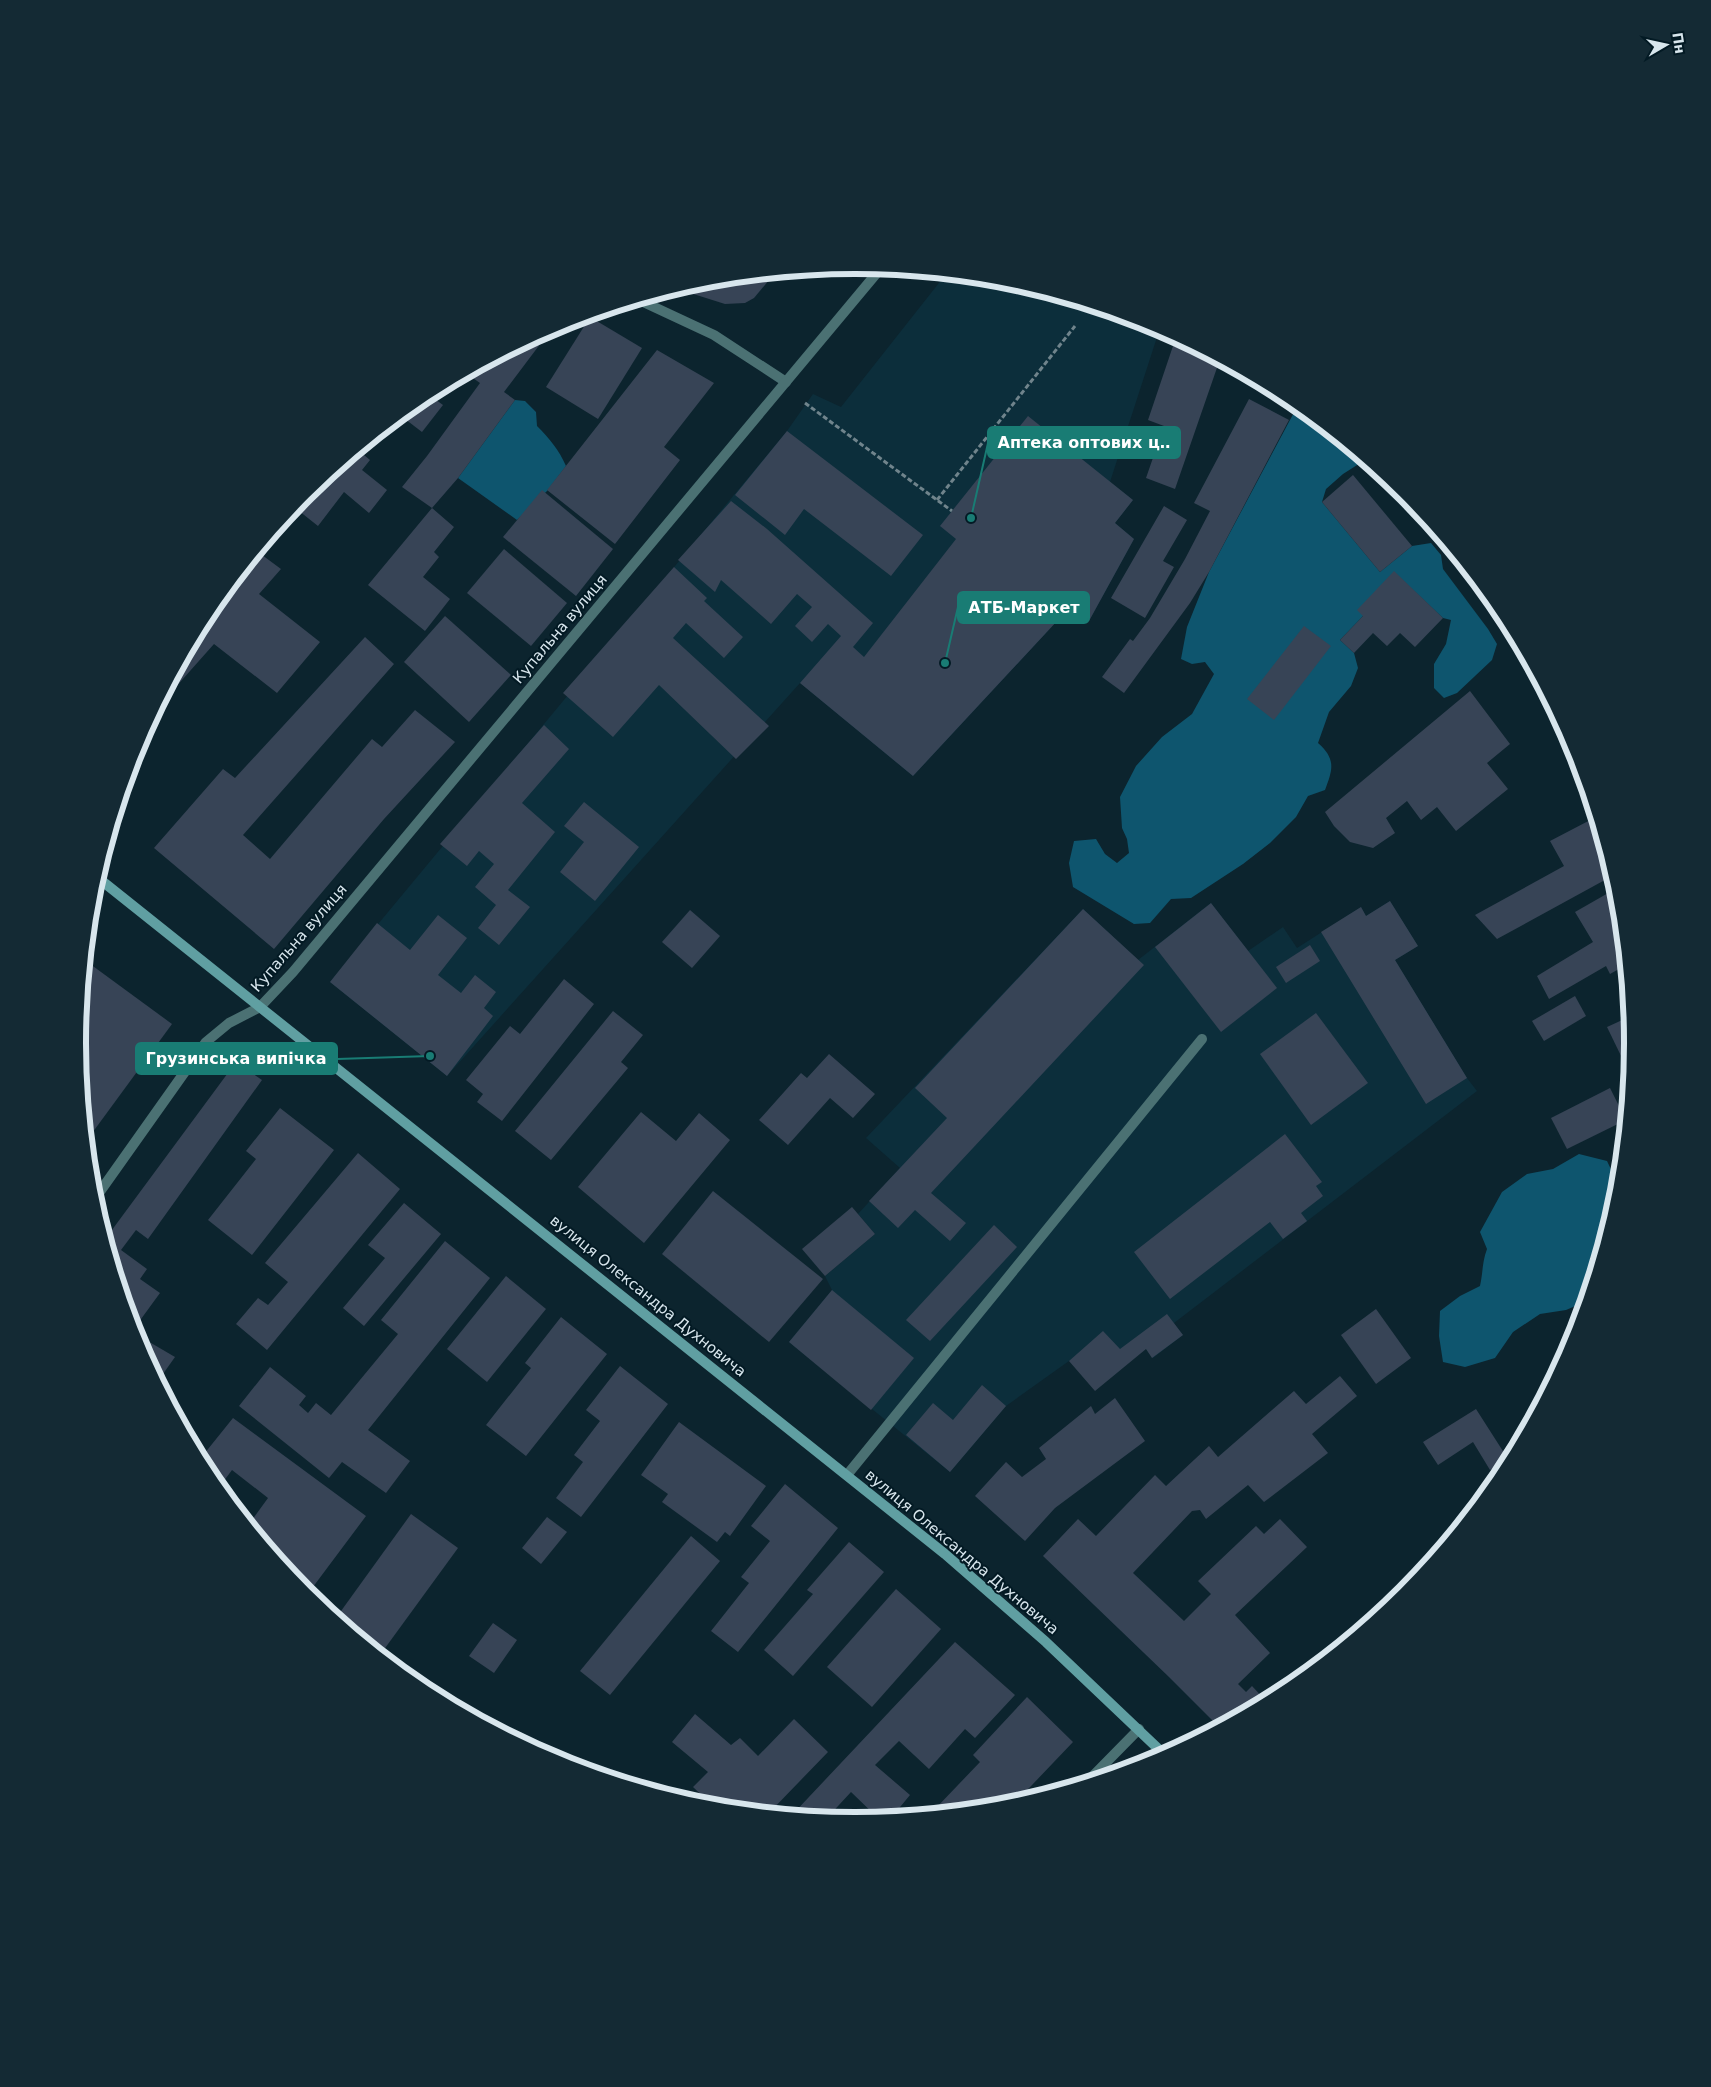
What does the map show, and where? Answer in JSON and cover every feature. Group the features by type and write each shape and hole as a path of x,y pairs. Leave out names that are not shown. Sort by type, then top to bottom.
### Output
{"street":[{"name":"Купальна вулиця","path":"260,1007 299,964 875,275"},
{"path":"646,303 714,336 786,382"},
{"name":"вулиця Олександра Духновича","path":"103,882 953,1560 1046,1642 1160,1750"},
{"path":"100,1191 206,1042 229,1023 260,1007"},
{"path":"847,1475 1202,1039"},
{"path":"1094,1775 1139,1729"}],"path":[{"path":"938,500 1080,319"},
{"path":"805,403 952,511"}],"shaded area":[{"path":"942,280 1006,289 1055,300 1103,315 1157,336 1110,482 1133,500 1115,523 1134,539 1089,621 1071,606 913,776 800,683 447,1076 330,982 787,431 813,394 841,407"},
{"path":"515,400 525,401 536,412 537,426 554,445 566,466 547,491 517,520 458,478"},
{"path":"1294,412 1360,463 1343,474 1326,489 1322,502 1380,572 1412,546 1431,543 1441,555 1443,569 1497,644 1492,660 1457,693 1444,698 1434,688 1434,664 1446,644 1451,620 1443,618 1394,572 1363,616 1340,640 1354,653 1358,668 1351,686 1329,712 1318,743 1328,754 1331,765 1330,776 1325,790 1308,796 1296,817 1270,843 1243,864 1191,898 1171,899 1150,923 1134,924 1073,887 1069,863 1074,841 1096,839 1105,854 1117,863 1129,853 1127,839 1122,828 1120,797 1136,766 1162,737 1192,714 1214,674 1205,662 1192,664 1181,659 1187,627 1209,572"},
{"path":"284,529 262,555 277,536"},
{"path":"1390,901 1418,946 1395,960 1467,1078 1477,1091 1174,1323 1183,1335 1153,1358 1146,1349 1069,1361 1006,1406 950,1472 789,1342 832,1290 825,1276 875,1234 858,1214 900,1168 866,1138 1083,909 1138,960 1211,903 1248,951 1283,927 1297,948 1361,907 1366,916"},
{"path":"1579,1154 1607,1161 1613,1174 1599,1243 1596,1244 1590,1258 1594,1259 1579,1305 1566,1310 1540,1314 1513,1332 1495,1358 1465,1367 1443,1362 1439,1336 1440,1311 1460,1296 1480,1286 1487,1249 1480,1232 1502,1192 1527,1174 1553,1169"}],"building":[{"path":"769,280 754,298 745,303 725,304 689,293"},
{"path":"595,320 642,348 598,419 546,387 586,323"},
{"path":"542,342 504,392 515,400 458,478 432,508 402,487 480,383 471,377"},
{"path":"1173,346 1196,354 1218,365 1175,489 1146,478 1164,426 1148,420"},
{"path":"657,350 714,383 664,447 680,460 615,544 547,490"},
{"path":"435,399 443,405 422,432 406,420"},
{"path":"1249,399 1289,420 1209,572 1190,603 1124,693 1102,677 1130,639 1133,641 1150,618 1185,559 1210,511 1194,503"},
{"path":"1028,416 1133,500 1115,523 1134,539 1089,621 1071,606 913,776 800,683 841,636 828,624 812,642 795,626 812,607 797,594 771,624 721,580 715,592 678,560 731,501 767,529 873,623 853,647 864,657 956,539 940,526"},
{"path":"787,431 923,535 891,576 804,509 785,535 735,495"},
{"path":"362,453 370,460 362,470 387,490 369,513 344,492 318,526 300,512"},
{"path":"1353,475 1412,546 1380,572 1322,502"},
{"path":"542,490 613,549 576,596 503,537"},
{"path":"1164,506 1187,520 1163,561 1174,567 1145,618 1111,598"},
{"path":"432,508 454,527 434,552 439,557 423,577 450,599 425,631 368,585"},
{"path":"504,549 567,603 531,646 467,593"},
{"path":"262,555 281,569 259,594 320,642 277,693 214,644 172,691 189,659 216,616"},
{"path":"674,567 707,598 704,601 743,637 724,658 686,623 673,638 769,726 736,759 659,685 613,737 563,693"},
{"path":"1394,571 1443,618 1415,647 1400,633 1387,646 1373,633 1354,653 1340,640 1363,616 1357,610"},
{"path":"445,616 511,675 469,722 404,662"},
{"path":"1304,626 1331,646 1274,720 1247,699"},
{"path":"365,637 394,664 243,835 270,859 372,739 382,747 415,710 455,742 384,819 274,949 154,848 223,769 235,778"},
{"path":"1470,691 1510,744 1487,763 1508,789 1456,831 1437,807 1421,820 1407,801 1386,818 1395,833 1373,848 1350,842 1334,826 1325,812"},
{"path":"544,725 569,749 522,803 555,832 508,890 530,907 499,945 478,928 496,905 475,887 494,864 479,851 467,866 440,844"},
{"path":"584,802 639,847 595,901 560,872 584,842 564,826"},
{"path":"1591,819 1607,879 1497,939 1475,915 1564,866 1550,841"},
{"path":"1610,892 1621,968 1610,974 1606,966 1549,999 1537,976 1593,942 1575,912"},
{"path":"1390,901 1418,946 1395,960 1467,1078 1426,1104 1321,932 1361,907 1366,916"},
{"path":"1211,903 1277,988 1221,1032 1155,947"},
{"path":"1083,909 1144,965 931,1193 966,1223 950,1241 915,1210 898,1228 869,1201 947,1118 915,1088"},
{"path":"690,910 720,936 692,968 662,942"},
{"path":"438,915 467,938 438,975 461,993 475,975 496,992 484,1008 493,1016 447,1076 330,982 377,923 410,950"},
{"path":"1310,945 1320,961 1286,983 1276,967"},
{"path":"91,965 172,1024 92,1133 86,1043"},
{"path":"564,979 594,1004 502,1121 477,1102 483,1094 466,1080 510,1026 520,1034"},
{"path":"1575,996 1586,1016 1544,1041 1532,1021"},
{"path":"613,1011 643,1035 621,1062 628,1068 551,1160 515,1131"},
{"path":"1316,1013 1368,1083 1311,1125 1260,1054"},
{"path":"1624,1019 1625,1043 1623,1060 1607,1027"},
{"path":"829,1054 875,1094 853,1118 830,1098 788,1145 759,1120 801,1073 807,1078"},
{"path":"236,1062 262,1080 148,1239 136,1230 121,1250 147,1269 140,1279 160,1293 139,1322 127,1291 110,1233"},
{"path":"1610,1088 1621,1111 1620,1123 1567,1149 1551,1118"},
{"path":"280,1108 334,1150 252,1255 208,1220 256,1159 246,1151"},
{"path":"641,1112 676,1141 699,1113 730,1140 644,1243 578,1187"},
{"path":"1285,1134 1322,1182 1316,1186 1323,1196 1301,1213 1307,1221 1283,1239 1270,1222 1170,1299 1134,1252"},
{"path":"358,1153 400,1189 267,1350 236,1324 258,1298 268,1305 288,1282 265,1263"},
{"path":"713,1191 823,1279 769,1342 662,1254"},
{"path":"404,1203 441,1234 364,1326 343,1308 385,1258 368,1245"},
{"path":"852,1207 875,1234 825,1276 802,1249"},
{"path":"994,1225 1017,1247 930,1341 906,1320"},
{"path":"445,1241 490,1278 368,1430 410,1461 386,1493 342,1462 329,1478 239,1406 270,1367 306,1396 299,1405 308,1413 316,1403 331,1415 398,1334 381,1320"},
{"path":"506,1276 546,1309 487,1382 447,1349"},
{"path":"832,1290 914,1358 871,1410 789,1342"},
{"path":"1376,1309 1411,1358 1376,1384 1341,1335"},
{"path":"1167,1314 1183,1335 1152,1358 1146,1349 1095,1391 1069,1361 1103,1331 1120,1349"},
{"path":"561,1317 607,1354 526,1456 486,1425 531,1368 525,1363"},
{"path":"146,1340 175,1357 162,1375"},
{"path":"620,1366 668,1404 581,1517 556,1498 583,1462 574,1455 600,1421 586,1410"},
{"path":"1340,1376 1357,1396 1312,1434 1328,1453 1264,1502 1248,1485 1206,1519 1200,1510 1192,1511 1133,1573 1184,1621 1211,1594 1198,1581 1256,1526 1264,1534 1280,1519 1307,1547 1235,1615 1270,1653 1238,1684 1246,1692 1252,1686 1262,1696 1215,1723 1043,1556 1078,1519 1096,1536 1155,1475 1166,1486 1209,1446 1218,1457 1294,1391 1306,1404"},
{"path":"982,1385 1006,1406 950,1472 906,1435 933,1403 953,1420"},
{"path":"1115,1398 1145,1441 1055,1508 1025,1541 975,1496 1006,1462 1022,1477 1046,1459 1039,1448 1091,1406 1095,1414"},
{"path":"1476,1409 1505,1455 1499,1464 1490,1470 1473,1442 1438,1465 1423,1442"},
{"path":"233,1418 366,1516 313,1588 277,1551 252,1520 268,1498 232,1470 223,1481 205,1453"},
{"path":"679,1422 766,1486 730,1536 725,1532 717,1542 662,1502 668,1494 641,1475"},
{"path":"225,1483 233,1490 231,1492"},
{"path":"785,1484 838,1528 738,1652 711,1631 749,1583 741,1577 770,1541 751,1526"},
{"path":"411,1514 458,1548 383,1651 339,1613"},
{"path":"547,1517 567,1532 541,1564 522,1548"},
{"path":"691,1536 720,1561 610,1695 580,1671"},
{"path":"849,1542 884,1572 793,1676 764,1650 813,1594 807,1590"},
{"path":"896,1589 941,1629 872,1707 827,1667"},
{"path":"493,1623 517,1640 494,1673 469,1656"},
{"path":"955,1642 1015,1695 975,1738 965,1729 929,1769 899,1741 875,1765 910,1795 896,1811 872,1812 851,1792 832,1812 797,1810"},
{"path":"1027,1697 1073,1742 1023,1794 936,1808 980,1762 973,1755"},
{"path":"695,1714 731,1745 740,1738 758,1756 794,1719 828,1752 774,1808 704,1798 693,1787 708,1772 672,1742"}],"place":[{"name":"Аптека оптових ц‥","path":"971,518"},
{"name":"АТБ-Маркет","path":"945,663"},
{"name":"Грузинська випічка","path":"430,1056"}]}
